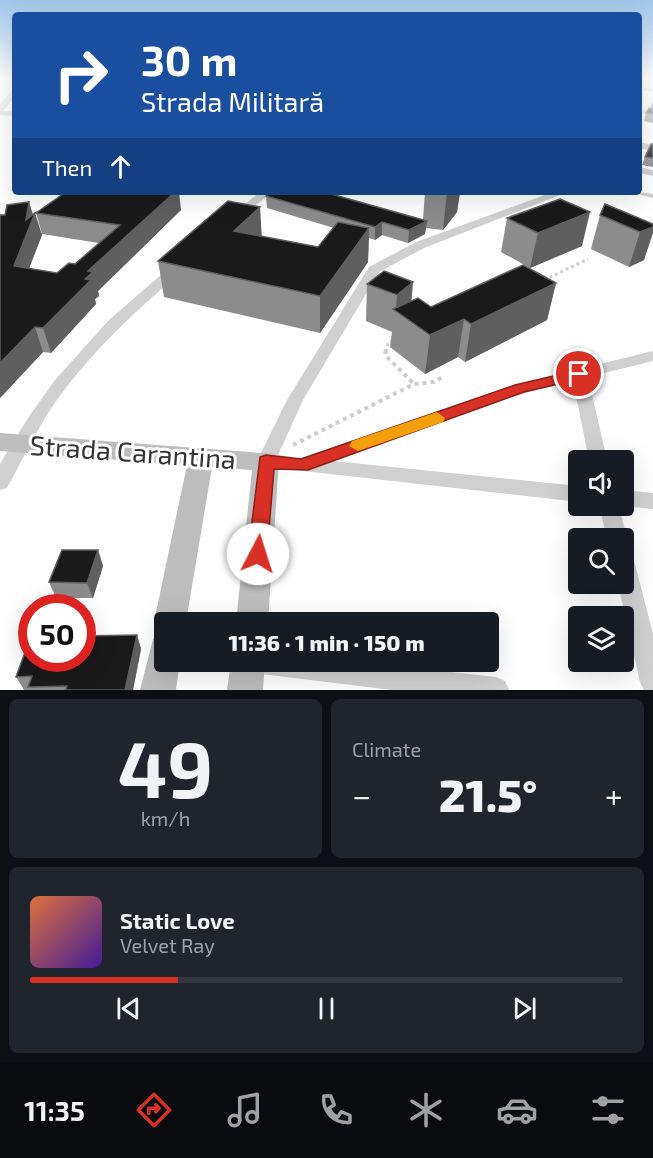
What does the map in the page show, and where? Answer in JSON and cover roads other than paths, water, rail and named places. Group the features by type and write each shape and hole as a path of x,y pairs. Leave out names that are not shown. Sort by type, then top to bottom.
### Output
{"main road":[{"name":"Strada Carantina","path":"10,442 266,461"},
{"path":"172,612 201,457"},
{"path":"253,612 266,461"},
{"path":"158,690 162,672"},
{"path":"245,690 247,672"}],"street":[{"path":"221,230 263,195"},
{"path":"555,195 420,246 374,270 295,400 266,461 568,493"},
{"path":"0,483 10,442 107,330 186,261"},
{"path":"302,465 520,388 653,356"},
{"path":"579,374 596,450"},
{"path":"634,499 653,501"},
{"path":"631,594 653,682"},
{"path":"345,672 496,690"}]}
